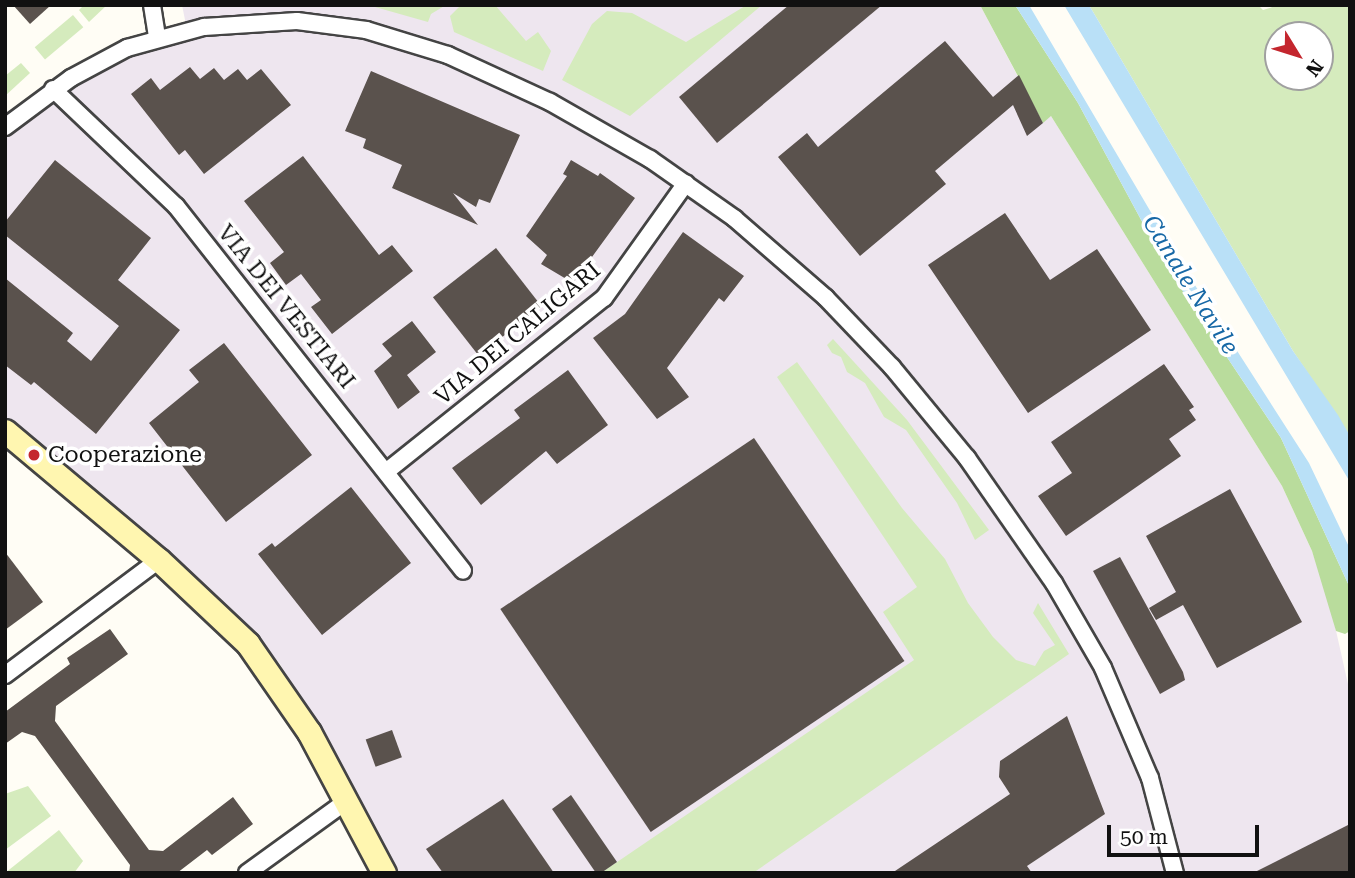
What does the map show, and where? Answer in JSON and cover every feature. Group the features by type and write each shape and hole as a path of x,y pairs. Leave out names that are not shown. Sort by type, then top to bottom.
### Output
{"street":[{"path":"152,5 157,37"},
{"path":"5,127 53,89 97,62 157,37 204,27 276,21 340,26 391,36 530,92 686,183 771,248 841,313 933,414 993,494 1064,599 1117,697 1150,778 1175,873"},
{"name":"VIA DEI VESTIARI","path":"53,89 176,206 463,571"},
{"name":"VIA DEI CALIGARI","path":"387,471 604,298 686,183"},
{"path":"5,431 216,611 267,668 348,800 384,873"},
{"path":"5,675 159,560"},
{"path":"247,873 348,800"}],"shaded area":[{"path":"182,5 980,5 1042,122 1051,116 1282,486 1312,551 1330,604 1350,693 1350,873 398,873 280,664 233,614 5,426 5,127 71,78 187,30"}],"green space":[{"path":"84,5 107,5 89,22 79,10"},
{"path":"368,5 446,5 431,14 428,22"},
{"path":"461,5 495,5 526,41 538,32 551,51 543,71 454,32 450,16"},
{"path":"762,5 630,116 562,80 592,24 607,11 632,13 686,42 745,6"},
{"path":"980,5 1015,5 1078,103 1166,266 1281,438 1350,588 1350,631 1345,634 1336,631 1312,551 1282,486 1051,116 1043,123"},
{"path":"1089,5 1258,5 1263,10 1279,5 1350,5 1350,436 1293,351"},
{"path":"73,15 83,27 45,59 35,47"},
{"path":"21,63 30,73 5,96 5,76"},
{"path":"833,339 907,420 989,530 975,540 957,503 906,430 884,417 865,383 847,372 841,357 832,353 827,345"},
{"path":"797,362 902,508 945,559 968,603 993,637 1016,660 1035,666 1044,651 1055,645 1033,613 1038,603 1069,654 753,873 601,873 914,660 883,612 917,587 777,377"},
{"path":"28,786 51,816 5,850 5,794"},
{"path":"59,830 83,861 74,873 5,873"}],"water":[{"name":"Canale Navile","path":"1015,5 1029,5 1182,265 1309,463 1350,549 1350,588 1281,438 1166,266 1078,103"},
{"path":"1064,5 1089,5 1293,351 1338,415 1350,436 1350,482"}],"building":[{"path":"13,5 51,5 30,24"},
{"path":"789,5 882,5 717,143 679,97"},
{"path":"945,41 993,97 1019,75 1043,123 1027,136 1013,105 935,171 946,184 860,256 778,157 807,133 818,147"},
{"path":"190,67 200,79 214,68 224,80 238,69 247,80 261,69 291,105 204,174 185,150 179,155 131,94 151,78 160,90"},
{"path":"371,71 520,135 490,203 479,199 476,207 453,193 478,225 392,188 402,165 363,148 366,139 345,131"},
{"path":"303,156 379,255 392,245 413,271 332,334 311,307 321,300 301,274 286,285 270,263 284,252 244,201"},
{"path":"55,160 151,238 118,280 180,330 96,434 34,382 31,385 5,365 5,278 73,333 67,341 91,361 119,326 5,235 5,222"},
{"path":"571,160 598,176 600,173 635,198 573,283 541,264 547,255 526,236 567,176 563,174"},
{"path":"1005,213 1050,280 1097,249 1151,330 1028,413 928,265"},
{"path":"683,232 744,276 724,302 719,298 667,368 689,397 657,419 593,338 625,314"},
{"path":"496,248 542,306 479,356 433,297"},
{"path":"412,321 436,352 407,375 420,392 398,409 374,371 392,356 382,344"},
{"path":"224,343 312,455 226,522 149,423 199,382 189,370"},
{"path":"1164,364 1194,407 1189,410 1196,420 1169,439 1181,456 1066,536 1038,496 1072,473 1051,442"},
{"path":"568,370 608,425 557,464 546,451 481,505 452,468 520,418 514,410"},
{"path":"754,438 904,661 651,832 500,609"},
{"path":"351,487 411,563 322,635 258,554 272,543 275,547"},
{"path":"1230,489 1302,622 1217,668 1183,605 1156,620 1149,608 1176,592 1146,536"},
{"path":"5,552 43,602 5,630"},
{"path":"1120,557 1183,672 1185,680 1160,694 1093,571"},
{"path":"110,629 128,654 56,706 55,721 149,850 163,851 233,797 253,824 212,855 207,850 177,873 129,873 130,865 35,736 22,732 5,744 5,712 70,664 67,658"},
{"path":"1067,716 1105,814 1027,866 1032,873 892,873 1010,794 999,777 1000,761"},
{"path":"392,730 402,757 376,767 366,740"},
{"path":"571,795 617,862 601,873 596,873 552,809"},
{"path":"503,799 554,873 443,873 426,849"},
{"path":"1350,824 1350,873 1253,873"}],"place":[{"name":"Cooperazione","path":"34,455"}]}
